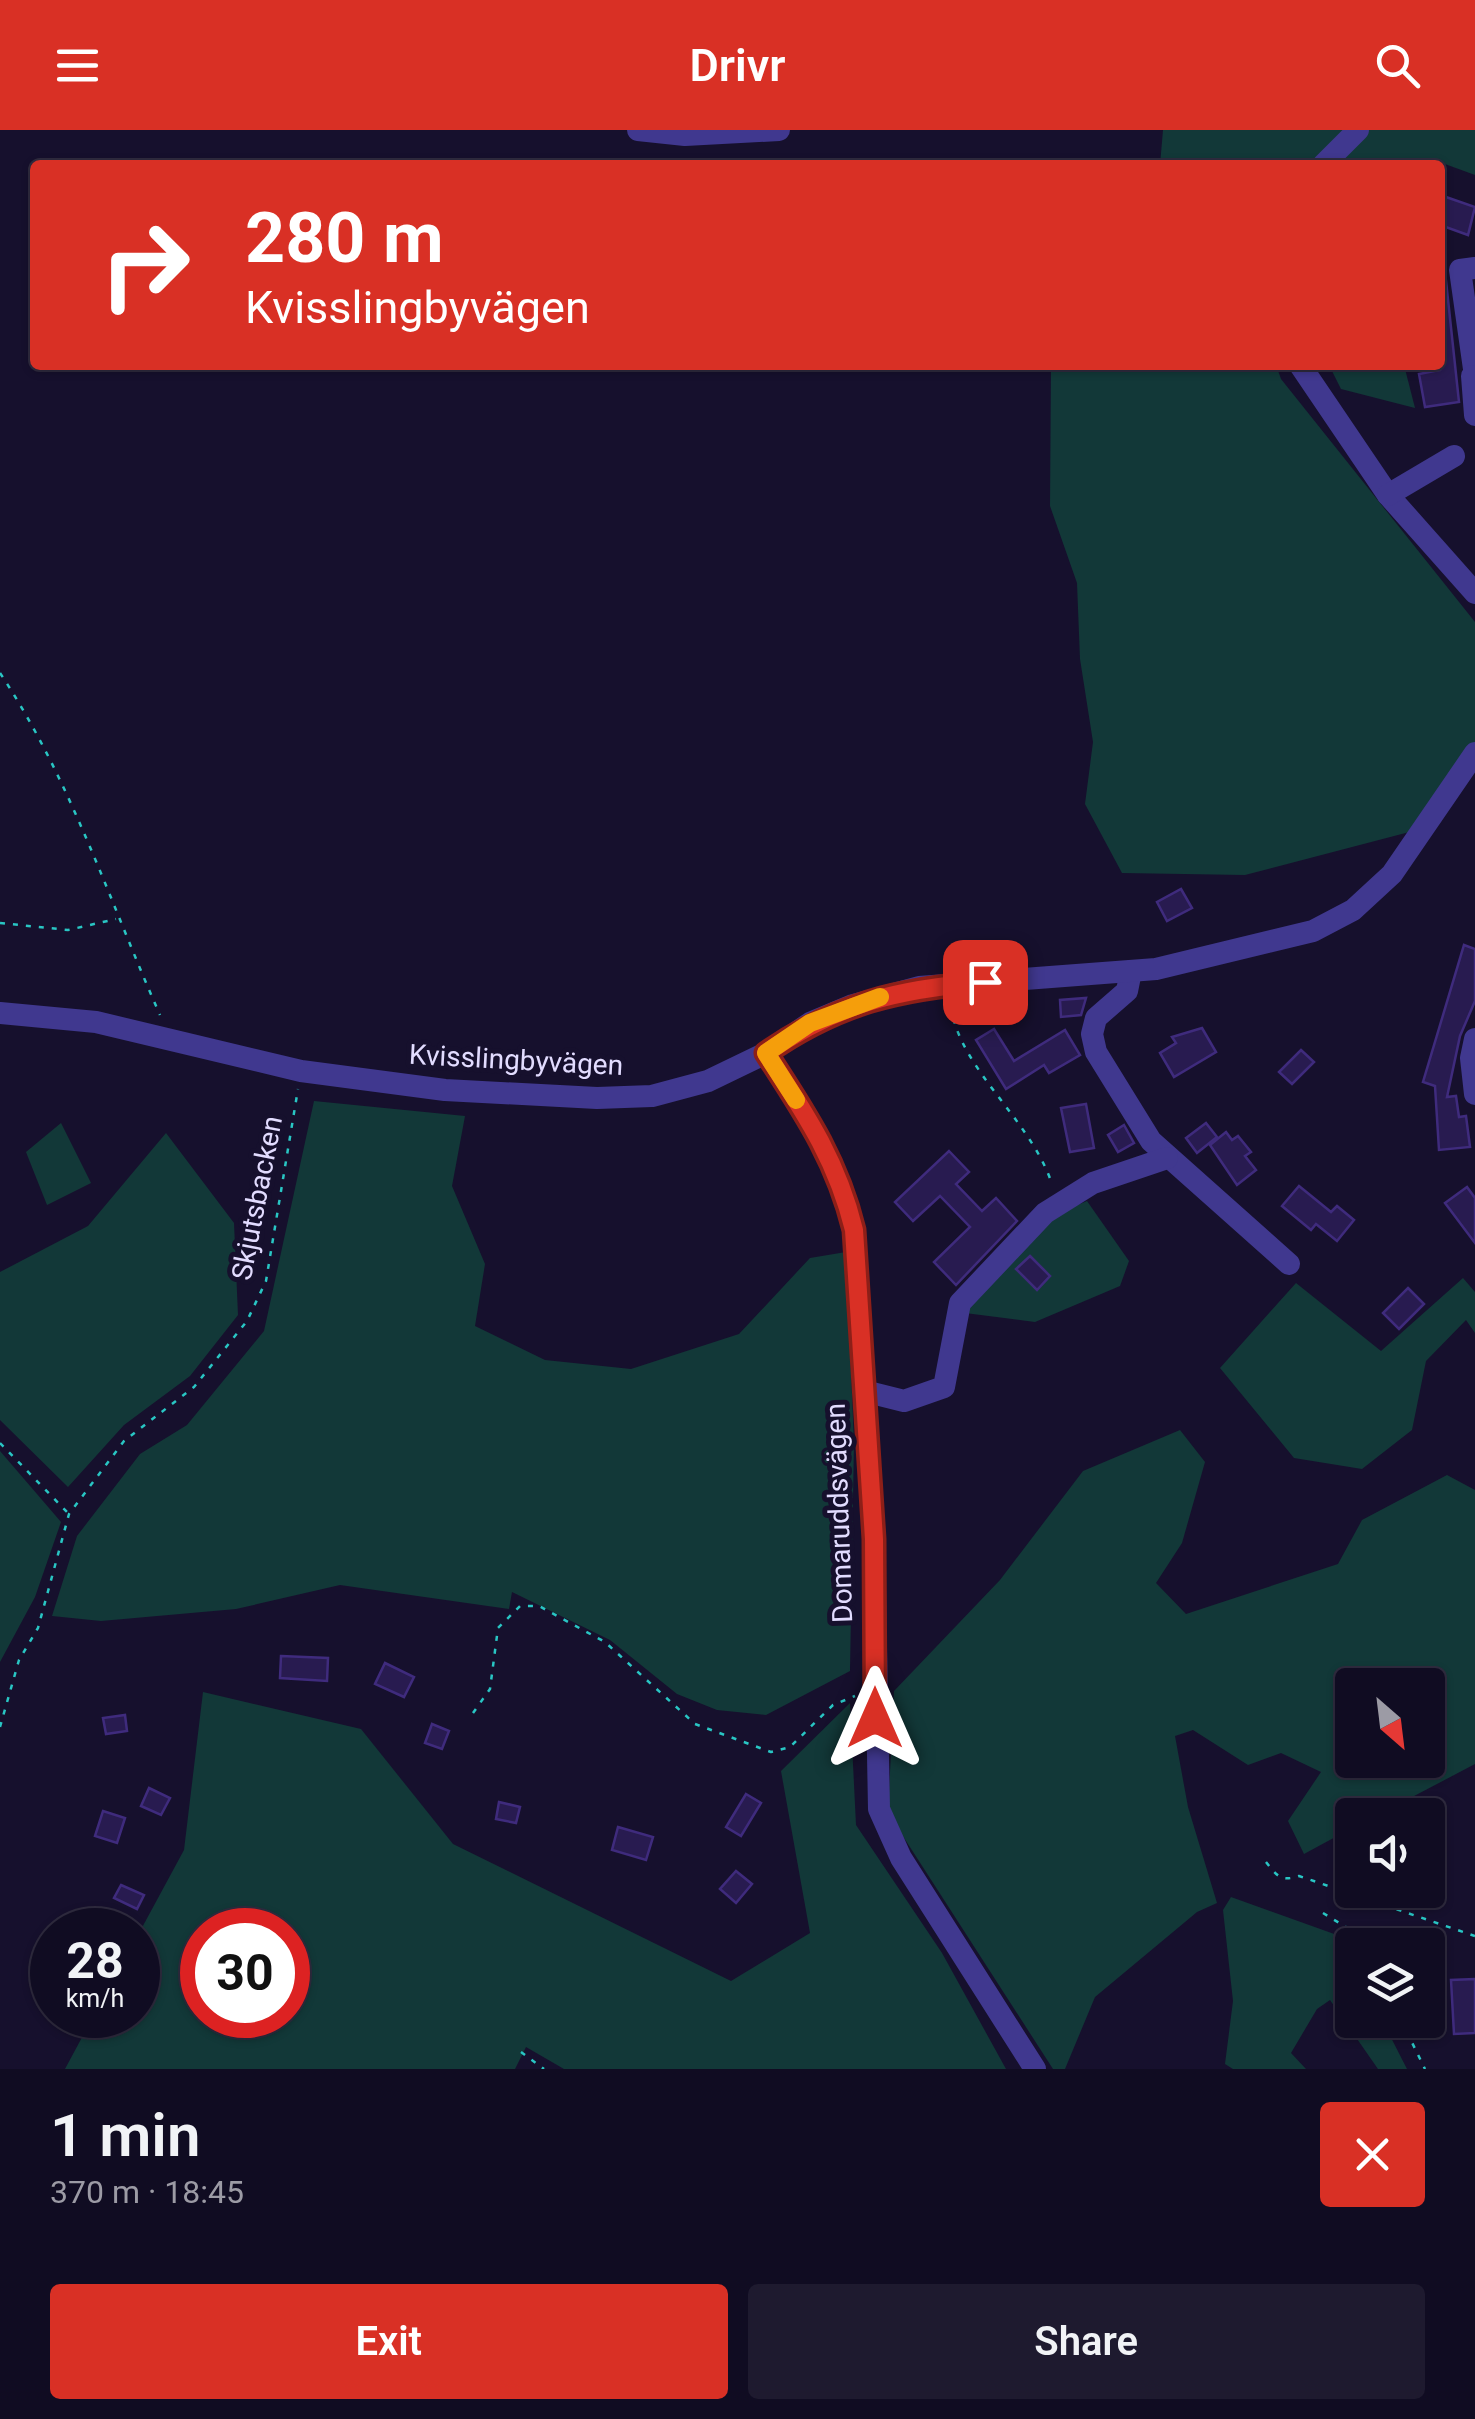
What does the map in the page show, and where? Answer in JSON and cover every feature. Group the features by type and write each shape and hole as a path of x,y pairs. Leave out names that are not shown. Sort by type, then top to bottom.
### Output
{"street":[{"path":"638,130 685,135 779,130"},
{"path":"1328,160 1358,130"},
{"path":"1475,268 1460,270 1474,376 1475,415"},
{"path":"1303,370 1388,495 1475,592"},
{"path":"1388,495 1454,456"},
{"name":"Kvisslingbyvägen","path":"0,1013 96,1022 301,1071 444,1090 597,1098 652,1096 708,1081 766,1053 810,1023 853,1004 919,987 1131,971 1259,946 1313,931 1353,910 1392,874 1475,753"},
{"path":"1131,971 1126,991 1096,1018 1092,1034 1105,1066 1151,1141 1289,1264"},
{"path":"1475,1039 1471,1058 1475,1094"},
{"name":"Domaruddsvägen","path":"766,1053 821,1138 842,1180 854,1230 874,1539 878,1809 901,1858 1035,2069"},
{"path":"864,1391 904,1401 944,1387 960,1303 1058,1204 1093,1183 1167,1158"}],"path":[{"path":"0,673 26,712 100,864 117,918 162,1020 163,1038"},
{"path":"0,923 68,930 117,918"},
{"path":"948,985 953,1024 970,1055 1030,1134 1058,1204"},
{"name":"Skjutsbacken","path":"0,1727 19,1660 38,1628 69,1514 124,1441 194,1387 247,1321 266,1282 301,1071"},
{"path":"0,1442 69,1514"},
{"path":"473,1713 490,1690 498,1628 520,1606 539,1606 605,1642 696,1724 771,1752 790,1747 833,1705 850,1696 875,1694"},
{"path":"1266,1862 1277,1877 1287,1880 1299,1876 1475,1936"},
{"path":"1323,1913 1346,1928"},
{"path":"1410,2038 1426,2069"},
{"path":"522,2052 544,2069"}],"green space":[{"path":"1163,130 1344,130 1316,160 1160,160"},
{"path":"1368,130 1475,130 1475,175 1445,164 1445,160 1343,160"},
{"path":"1051,370 1278,370 1281,379 1475,622 1475,743 1417,830 1245,875 1122,873 1085,804 1093,742 1080,659 1077,583 1050,506"},
{"path":"1332,370 1405,370 1415,408 1341,389"},
{"path":"314,1101 465,1116 452,1186 485,1264 475,1326 545,1360 631,1369 739,1334 810,1258 846,1252 854,1442 850,1671 766,1715 717,1710 677,1694 610,1640 512,1592 509,1609 340,1585 236,1609 101,1621 52,1616 77,1536 140,1454 187,1425 264,1331"},
{"path":"61,1123 91,1183 47,1205 26,1152"},
{"path":"166,1133 234,1223 238,1315 190,1376 124,1425 68,1487 0,1420 0,1272 88,1226"},
{"path":"1087,1201 1129,1261 1120,1286 1035,1322 965,1313 1049,1217"},
{"path":"1463,1278 1475,1292 1475,1333 1466,1320 1426,1361 1412,1430 1362,1469 1294,1458 1220,1368 1296,1283 1381,1351"},
{"path":"1180,1430 1205,1462 1182,1543 1156,1583 1186,1614 1338,1564 1362,1520 1447,1475 1475,1490 1475,1764 1410,1798 1335,1798 1335,1837 1304,1854 1288,1821 1321,1772 1281,1753 1248,1765 1193,1730 1175,1736 1188,1807 1217,1903 1197,1912 1095,1997 1065,2069 1053,2069 888,1813 894,1691 1000,1580 1083,1471"},
{"path":"0,1451 61,1522 35,1597 0,1662"},
{"path":"203,1692 361,1729 453,1844 731,1981 810,1933 781,1771 850,1703 856,1825 942,1953 1006,2069 564,2069 526,2047 515,2069 65,2069 82,2038 160,2038 160,1908 153,1908 184,1850"},
{"path":"1231,1897 1335,1934 1335,2007 1330,2000 1317,2009 1291,2053 1306,2069 1233,2069 1225,2064 1233,2001 1223,1910"},
{"path":"1356,2038 1391,2038 1407,2069 1378,2069"}],"building":[{"path":"1446,197 1475,207 1468,235 1445,227"},
{"path":"1445,281 1459,402 1425,407 1419,374 1445,370"},
{"path":"1181,889 1192,908 1167,921 1157,902"},
{"path":"1464,945 1475,949 1475,1001 1460,1036 1447,1097 1456,1096 1459,1117 1466,1116 1470,1147 1439,1150 1435,1086 1423,1082"},
{"path":"1086,998 1081,1015 1061,1017 1060,1000"},
{"path":"1202,1028 1216,1052 1174,1077 1160,1053 1176,1043 1172,1037"},
{"path":"994,1029 1014,1061 1065,1030 1080,1055 1049,1073 1044,1065 1006,1089 976,1040"},
{"path":"1301,1050 1314,1062 1292,1084 1279,1072"},
{"path":"1086,1104 1094,1148 1070,1152 1061,1108"},
{"path":"1206,1123 1217,1137 1197,1153 1186,1138"},
{"path":"1124,1125 1134,1143 1118,1152 1108,1135"},
{"path":"1226,1132 1232,1140 1238,1136 1251,1152 1245,1156 1256,1170 1237,1185 1210,1145"},
{"path":"949,1151 969,1172 956,1184 982,1211 996,1198 1017,1221 956,1285 934,1262 970,1227 940,1196 913,1221 895,1202"},
{"path":"1299,1186 1331,1212 1337,1206 1354,1220 1337,1241 1316,1224 1311,1230 1282,1206"},
{"path":"1467,1187 1475,1198 1475,1243 1445,1203"},
{"path":"1030,1256 1050,1276 1037,1290 1016,1269"},
{"path":"1408,1288 1424,1304 1399,1329 1383,1313"},
{"path":"281,1656 328,1658 327,1681 280,1678"},
{"path":"385,1663 414,1677 404,1697 375,1684"},
{"path":"125,1715 127,1731 106,1734 103,1718"},
{"path":"432,1724 449,1731 442,1749 425,1743"},
{"path":"149,1788 170,1798 161,1815 141,1806"},
{"path":"746,1794 761,1803 741,1836 726,1827"},
{"path":"499,1802 520,1807 516,1823 496,1819"},
{"path":"103,1811 125,1818 117,1843 95,1836"},
{"path":"618,1827 653,1837 646,1860 612,1850"},
{"path":"736,1871 752,1884 736,1903 720,1889"},
{"path":"121,1885 144,1895 138,1908 114,1898"},
{"path":"1475,1979 1475,2033 1454,2034 1451,1980"}],"slow traffic":[{"path":"796,1100 766,1053 810,1023 880,997"}],"route":[{"path":"875,1718 874,1539 854,1230 842,1180 821,1138 766,1053 810,1023 853,1004 919,987 985,982"}]}
